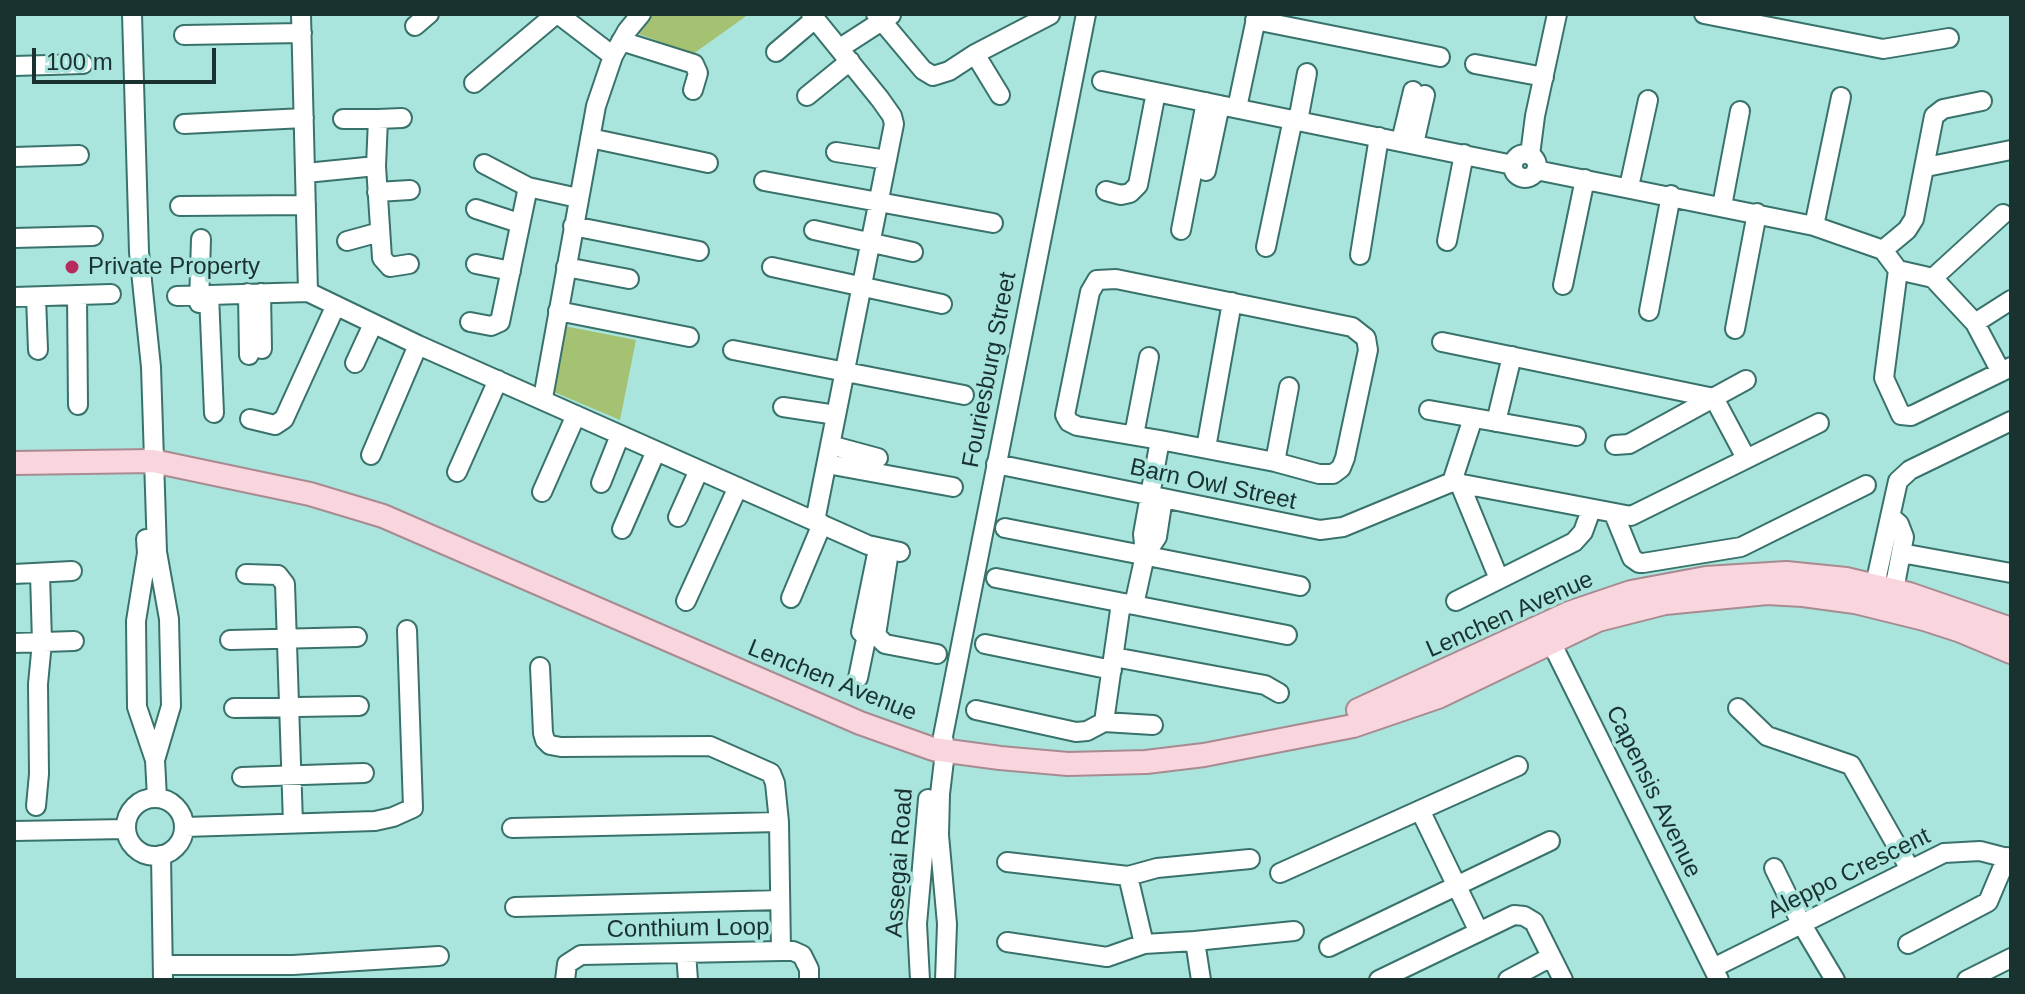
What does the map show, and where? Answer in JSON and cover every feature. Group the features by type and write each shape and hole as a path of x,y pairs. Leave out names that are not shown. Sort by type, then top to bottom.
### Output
{"main road":[{"name":"Lenchen Avenue","path":"14,463 148,468 310,494 383,516 860,723 940,746 1068,764 1204,755 1271,742 1365,708 1547,634 1665,603 1767,593 1855,602 1961,631 2011,652"},
{"name":"Lenchen Avenue","path":"14,474 148,468"},
{"name":"Lenchen Avenue","path":"1547,634 1569,613 1631,592 1706,578 1786,573 1836,577 2011,629"}],"street":[{"path":"132,14 139,252 151,367 147,553 136,621 138,714 155,760 157,798"},
{"path":"543,398 596,106 617,48 641,14"},
{"name":"Fouriesburg Street","path":"940,746 1086,14"},
{"path":"1102,81 1513,165 1515,173 1523,178 1531,176 1544,77 1557,14"},
{"path":"1704,14 1755,19 1883,49 1949,38"},
{"path":"807,96 883,16 929,74 945,73 1050,15"},
{"path":"480,82 559,16 617,48 694,64 698,73 693,90"},
{"path":"776,52 813,16 894,119 818,522 791,598"},
{"path":"1181,230 1221,105 1256,17 1440,57"},
{"path":"184,35 301,23 308,292"},
{"path":"975,54 1000,95"},
{"path":"14,66 83,64"},
{"path":"1475,64 1544,77"},
{"path":"1266,247 1307,73"},
{"path":"1106,191 1121,195 1130,193 1138,185 1156,92"},
{"path":"1407,142 1419,93"},
{"path":"1814,226 1841,97"},
{"path":"1624,186 1648,100"},
{"path":"1875,247 1911,225 1926,167 1934,116 1943,109 1982,101"},
{"path":"1206,171 1221,105"},
{"path":"1722,206 1740,111"},
{"path":"184,124 304,118"},
{"path":"343,119 402,118"},
{"path":"378,119 376,166 381,256 386,264 393,267 409,264"},
{"path":"1624,186 1632,124"},
{"path":"1360,255 1379,137"},
{"path":"590,138 708,163"},
{"path":"1926,167 2011,150"},
{"path":"836,152 887,160"},
{"path":"1447,241 1464,154"},
{"path":"14,157 79,155"},
{"path":"1533,162 1585,179 1814,226 1875,247 1898,270 1933,278 1975,323 2006,370 1911,416 1901,415 1884,378 1898,270"},
{"path":"484,164 528,187 578,198"},
{"path":"306,173 376,166"},
{"path":"1563,285 1585,179"},
{"path":"764,181 993,223"},
{"path":"470,322 493,326 500,322 528,187"},
{"path":"377,192 410,190"},
{"path":"1649,311 1671,195"},
{"path":"180,206 306,205"},
{"path":"476,209 519,223"},
{"path":"1735,329 1757,213"},
{"path":"1933,278 2003,214"},
{"path":"574,222 635,229"},
{"path":"574,222 699,251"},
{"path":"814,230 913,252"},
{"path":"347,241 380,232"},
{"path":"14,238 93,236"},
{"path":"201,239 214,413"},
{"path":"476,264 511,271"},
{"path":"566,267 629,279"},
{"path":"772,267 942,304"},
{"path":"1101,278 1352,327 1367,342 1345,458 1341,468 1333,474 1325,475 1275,462 1134,435 1077,426 1069,422 1065,415 1094,282 1101,278"},
{"path":"177,296 308,292 572,414 888,551"},
{"path":"254,293 256,352"},
{"path":"14,297 111,294"},
{"path":"77,295 78,405"},
{"path":"200,346 204,295"},
{"path":"36,297 38,350"},
{"path":"1975,323 2011,300"},
{"path":"1206,448 1232,302"},
{"path":"303,392 338,308"},
{"path":"250,419 275,425 284,419 338,308"},
{"path":"558,311 689,337"},
{"path":"355,363 373,324"},
{"path":"1442,342 1714,398"},
{"path":"370,449 415,343"},
{"path":"733,350 964,395"},
{"path":"1496,422 1512,356"},
{"path":"1134,435 1149,357"},
{"path":"457,472 498,380"},
{"path":"1615,445 1629,444 1746,380"},
{"path":"1275,462 1289,387"},
{"path":"1714,398 1746,458"},
{"path":"783,407 836,415"},
{"path":"1429,410 1576,436"},
{"path":"545,467 572,414"},
{"path":"542,492 572,414"},
{"path":"1473,418 1456,482 1499,579"},
{"path":"1910,616 1884,590 1894,489 1903,475 2011,421"},
{"path":"1456,482 1624,517 1637,515 1819,423"},
{"path":"601,483 620,435"},
{"path":"1104,722 1113,664 1128,604 1145,555 1143,534 1156,497 1160,440"},
{"path":"622,529 656,451"},
{"path":"829,454 878,458"},
{"path":"829,454 953,483"},
{"name":"Barn Owl Street","path":"996,464 1320,530 1343,527 1416,495 1456,482"},
{"path":"148,468 157,552 168,613 171,710 155,760"},
{"path":"678,517 699,470"},
{"path":"1614,514 1632,558 1643,563 1741,547 1866,485"},
{"path":"686,601 738,487"},
{"path":"1456,601 1574,542 1583,532 1591,510"},
{"path":"1855,602 1884,590 1901,553 1903,533 1890,516"},
{"path":"1005,528 1300,586"},
{"path":"858,646 888,551"},
{"path":"888,551 876,635 885,644 937,654"},
{"path":"858,678 888,551"},
{"path":"1901,553 2011,573"},
{"path":"14,574 72,571"},
{"path":"36,806 39,774 38,684 42,642 40,574"},
{"path":"246,574 278,575 283,579 293,823"},
{"path":"996,578 1287,635"},
{"path":"185,827 375,821 413,808 407,630"},
{"name":"Capensis Avenue","path":"1547,634 1716,974"},
{"path":"230,640 357,637"},
{"path":"14,643 74,641"},
{"path":"985,644 1265,685 1279,693"},
{"path":"137,646 168,645"},
{"path":"540,667 543,730 547,743 561,747 704,745 771,773 779,822 781,951"},
{"path":"138,687 169,685"},
{"path":"234,708 359,706"},
{"path":"1738,708 1763,734 1854,768 1910,869"},
{"path":"976,710 1076,732 1087,731 1104,722 1153,725"},
{"name":"Assegai Road","path":"920,980 917,924 940,746"},
{"name":"Assegai Road","path":"940,746 939,835 947,924 945,980"},
{"path":"1280,873 1518,766"},
{"path":"242,777 364,773"},
{"path":"157,798 173,803 185,827 175,849 161,855 144,854 133,846 126,829 127,818 137,804 157,798"},
{"path":"1420,810 1479,932"},
{"path":"512,828 779,822"},
{"path":"14,831 126,829"},
{"path":"1329,947 1550,841"},
{"name":"Aleppo Crescent","path":"1716,974 1801,923 1910,869 1952,852 1980,851 2009,858"},
{"path":"161,855 163,973 294,973 439,956"},
{"path":"1908,944 1989,900 2009,858"},
{"path":"1007,862 1128,876 1157,868 1250,859"},
{"path":"1774,868 1801,923 1835,980"},
{"path":"1128,876 1144,944"},
{"path":"515,907 780,900"},
{"path":"1385,979 1510,917 1524,916 1534,922 1563,980"},
{"path":"917,924 947,924"},
{"path":"1007,942 1107,957 1144,944 1294,931"},
{"path":"1195,941 1201,980"},
{"name":"Conthium Loop","path":"565,980 567,964 581,955 793,951 802,955 809,969 809,980"},
{"path":"686,953 688,980"},
{"path":"1508,980 1551,957"},
{"path":"1967,980 2011,958"}],"green space":[{"path":"652,14 749,14 693,54 636,33"},
{"path":"564,326 636,340 620,420 554,392"}],"place":[{"name":"Private Property","path":"72,267"}]}
